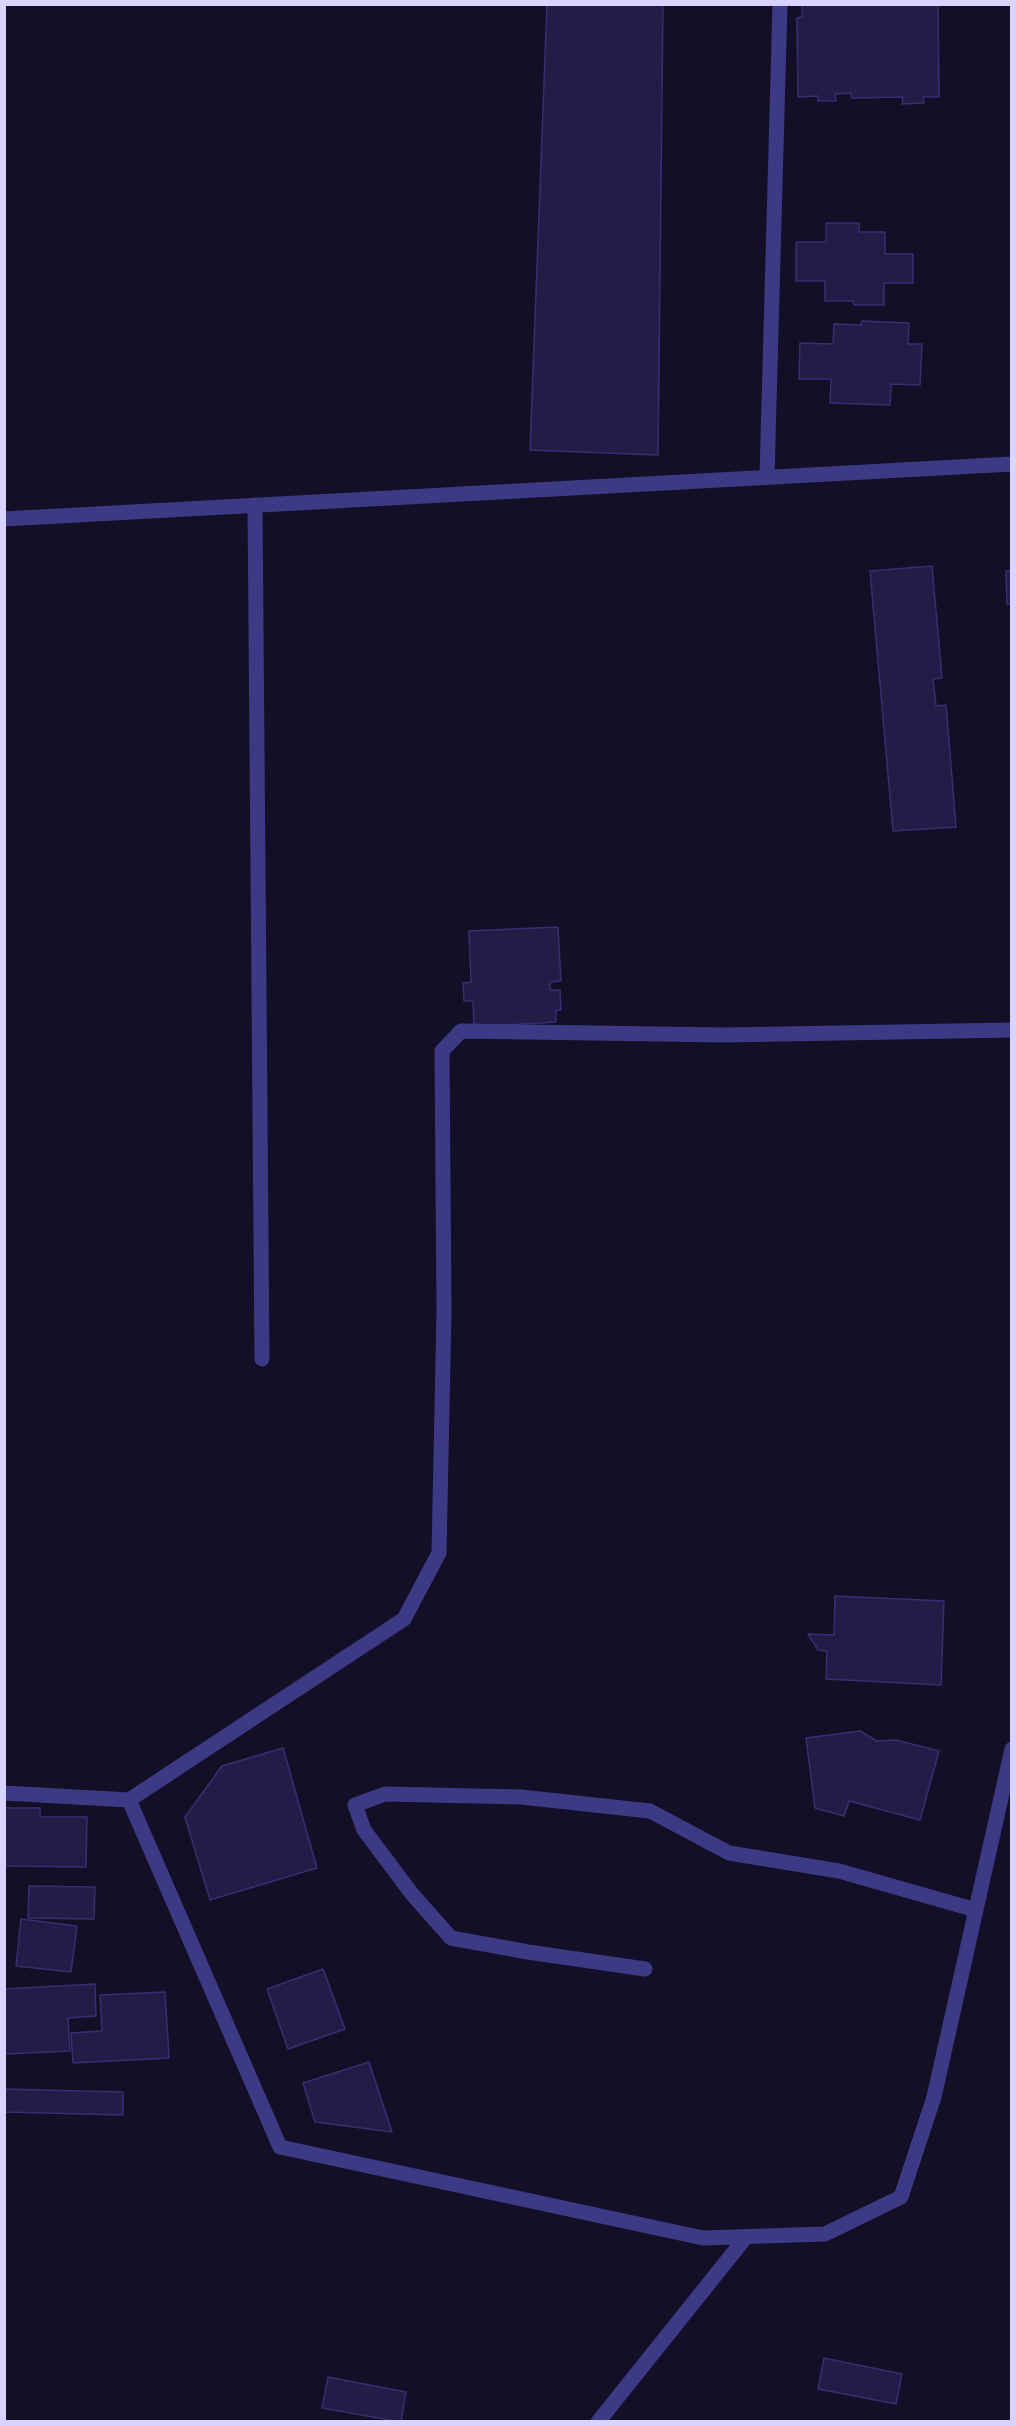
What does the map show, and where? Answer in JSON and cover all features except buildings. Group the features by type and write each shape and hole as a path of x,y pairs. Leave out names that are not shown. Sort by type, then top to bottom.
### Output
{"street":[{"path":"767,476 780,4"},
{"path":"4,519 1011,464"},
{"path":"255,505 262,1359"},
{"path":"4,1793 129,1800 404,1619 439,1553 444,1311 442,1051 461,1031 724,1035 1011,1030"},
{"path":"129,1800 280,2147 703,2238 825,2235 901,2197 934,2097 1011,1749"},
{"path":"645,1969 528,1953 451,1938 412,1894 364,1830 355,1805 385,1794 521,1797 650,1811 729,1853 839,1871 976,1910"},
{"path":"598,2421 746,2237"}]}
